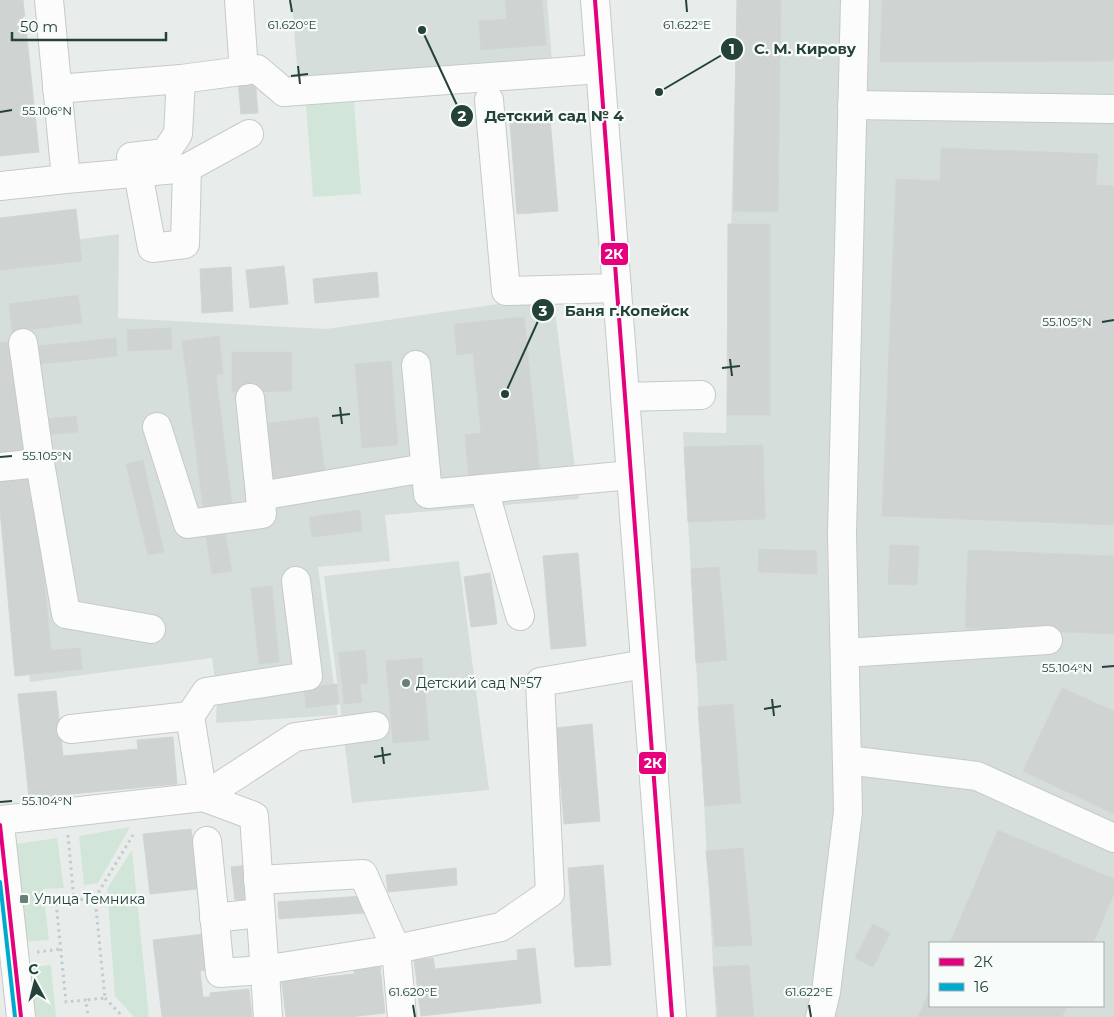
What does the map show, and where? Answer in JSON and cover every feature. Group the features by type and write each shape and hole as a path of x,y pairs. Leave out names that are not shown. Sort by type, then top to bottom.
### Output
{"street":[{"path":"49,0 66,172"},
{"path":"239,0 244,71"},
{"path":"596,0 672,1017"},
{"path":"820,1017 826,992 848,812 842,534 855,0"},
{"path":"57,89 181,79 256,69 284,92 600,69"},
{"path":"0,186 165,153 178,134 181,79"},
{"path":"489,100 506,291 617,288"},
{"path":"852,105 1114,109"},
{"path":"66,172 138,173 187,168 249,134"},
{"path":"138,173 152,248 185,244 187,168"},
{"path":"24,343 40,463 66,614 151,629"},
{"path":"416,365 428,494 631,475"},
{"path":"625,397 701,395"},
{"path":"156,427 188,524 262,514 250,398"},
{"path":"0,467 40,463"},
{"path":"260,496 425,468"},
{"path":"484,489 520,616"},
{"path":"203,797 190,716 206,692 308,676 296,581"},
{"path":"844,653 1048,640"},
{"path":"207,841 220,973 263,970 396,949 501,927 550,893 540,682 645,664"},
{"path":"71,729 190,716"},
{"path":"203,797 295,737 375,726"},
{"path":"847,760 977,776 1114,838"},
{"path":"0,820 203,797 254,816 263,970 268,1017"},
{"path":"0,825 8,971 20,1017"},
{"path":"258,880 363,874 396,949 402,1017"},
{"path":"214,918 260,913"}],"path":[{"path":"65,812 74,900"},
{"path":"123,1017 105,998 95,898 133,835"},
{"path":"95,898 56,902 66,1002 105,998"},
{"path":"86,1000 88,1017"}],"shaded area":[{"path":"292,0 547,0 552,61 298,81"},
{"path":"737,0 1114,0 1114,1017 716,1017 683,432 726,433"},
{"path":"119,234 118,318 326,329 553,296 579,499 385,515 390,561 318,567 338,715 216,723 217,697 212,658 30,682 0,447 0,250"},
{"name":"Детский сад №57","path":"459,561 489,790 352,803 324,576"}],"green space":[{"path":"354,102 361,194 313,197 306,105"},
{"path":"130,827 98,883 84,885 79,836"},
{"path":"57,838 64,888 43,889 49,940 21,942 10,845"},
{"path":"132,850 149,1017 134,1017 115,996 107,889"},
{"path":"51,965 56,1017 31,1017 25,967"}],"building":[{"path":"0,0 23,0 39,152 0,156"},
{"path":"505,0 542,0 546,45 481,50 479,21 507,19"},
{"path":"737,0 781,0 778,212 733,211"},
{"path":"882,0 1114,0 1114,61 880,62"},
{"path":"255,79 258,113 241,114 238,81"},
{"path":"550,118 558,211 517,214 510,122"},
{"path":"941,148 1098,154 1096,185 1114,186 1114,525 882,516 896,179 940,181"},
{"path":"76,209 82,261 0,270 0,218"},
{"path":"728,224 770,224 770,415 727,415"},
{"path":"284,266 288,304 250,308 246,270"},
{"path":"231,267 233,311 202,313 200,269"},
{"path":"377,272 379,297 315,303 313,279"},
{"path":"78,295 82,323 12,332 9,304"},
{"path":"524,317 540,472 469,479 465,435 481,433 473,353 457,355 454,324"},
{"path":"171,328 172,349 128,351 127,330"},
{"path":"219,336 223,374 187,379 182,341"},
{"path":"116,338 117,356 41,364 39,346"},
{"path":"13,342 26,456 0,459 0,343"},
{"path":"232,352 292,352 292,391 232,392"},
{"path":"391,361 398,445 362,448 355,364"},
{"path":"216,375 233,512 204,516 187,379"},
{"path":"76,416 78,432 48,435 47,419"},
{"path":"318,417 326,481 270,488 262,424"},
{"path":"763,445 765,519 688,522 684,447"},
{"path":"143,460 164,552 148,555 126,464"},
{"path":"34,473 37,506 0,510 0,476"},
{"path":"37,506 51,650 13,654 0,510"},
{"path":"360,510 362,531 312,537 309,517"},
{"path":"224,529 232,571 212,574 205,532"},
{"path":"890,545 919,546 917,585 888,584"},
{"path":"759,549 817,551 817,574 758,572"},
{"path":"968,550 1114,556 1114,634 965,628"},
{"path":"578,553 586,646 551,649 543,556"},
{"path":"719,567 727,660 696,663 691,569"},
{"path":"490,573 497,624 471,627 464,577"},
{"path":"272,586 279,662 259,664 251,588"},
{"path":"80,648 82,669 15,676 13,654"},
{"path":"365,650 367,671 341,674 338,653"},
{"path":"422,658 429,740 393,743 386,661"},
{"path":"367,671 368,683 360,684 362,702 344,704 341,674"},
{"path":"337,684 339,704 306,708 304,688"},
{"path":"1062,688 1114,711 1114,814 1023,771"},
{"path":"56,691 63,756 138,749 137,740 173,737 177,784 29,798 18,694"},
{"path":"733,704 741,803 705,806 698,707"},
{"path":"592,724 600,821 564,824 556,728"},
{"path":"191,829 198,889 150,894 143,834"},
{"path":"998,830 1114,879 1114,894 1093,942 950,942"},
{"path":"743,848 752,945 715,947 706,851"},
{"path":"248,865 252,899 235,900 231,867"},
{"path":"603,865 611,965 575,967 568,868"},
{"path":"456,868 457,885 388,892 386,875"},
{"path":"363,896 364,913 279,919 278,902"},
{"path":"873,924 890,933 873,967 855,958"},
{"path":"205,934 209,970 200,971 203,997 210,997 210,993 249,989 252,1017 162,1017 153,940"},
{"path":"535,948 541,1003 421,1016 414,960 433,958 435,969 518,960 517,950"},
{"path":"749,965 754,1017 718,1017 713,967"},
{"path":"380,966 385,1013 350,1017 286,1017 281,976 308,973 308,979 354,974 354,969"},
{"path":"929,991 929,1007 1067,1007 1062,1017 918,1017"}],"transit line":[{"name":"2К","path":"595,0 672,1017"},
{"name":"2К","path":"0,825 21,1017"},
{"name":"16","path":"0,882 15,1017"}],"place":[{"name":"Детский сад № 4","path":"422,30"},
{"name":"С. М. Кирову","path":"659,92"},
{"name":"Баня г.Копейск","path":"505,394"},
{"name":"Детский сад №57","path":"406,683"},
{"name":"Улица Темника","path":"24,899"}]}
